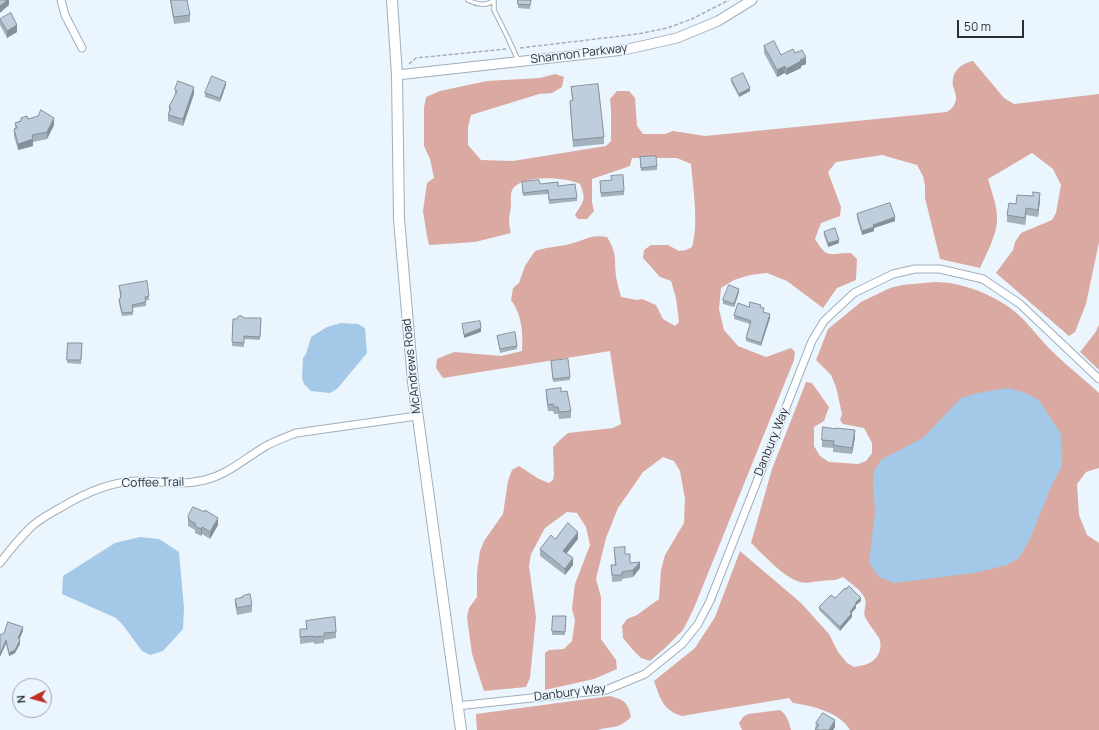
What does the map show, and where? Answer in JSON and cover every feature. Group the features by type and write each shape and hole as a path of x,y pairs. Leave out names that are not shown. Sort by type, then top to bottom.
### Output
{"main road":[{"name":"McAndrews Road","path":"392,0 397,75 399,219 412,382 461,730"}],"street":[{"path":"61,0 65,15 82,48"},
{"name":"Shannon Parkway","path":"397,75 624,50 677,38 718,21 752,0"},
{"name":"Danbury Way","path":"457,706 606,690 645,674 682,644 698,624 710,601 812,341 824,321 854,293 893,274 915,269 940,268 983,279 1020,304 1099,379"},
{"name":"Coffee Trail","path":"0,562 30,527 56,510 96,489 135,481 182,484 206,480 230,470 265,447 296,433 417,416"}],"lane":[{"path":"468,0 482,4 491,3 494,0"},
{"path":"494,0 494,10 518,62"}],"path":[{"path":"397,75 416,58 638,34 667,28 692,19 729,0"}],"shaded area":[{"path":"973,61 1004,98 1014,104 1099,94 1099,242 1086,304 1075,332 1069,336 996,273 1013,250 1015,242 1021,233 1052,220 1056,213 1061,185 1053,169 1032,153 988,179 996,206 997,222 993,239 980,268 940,259 925,198 923,176 917,165 882,155 836,162 828,172 841,207 840,216 821,223 815,239 826,253 851,253 857,259 856,280 837,288 823,308 787,281 767,273 750,275 734,280 721,288 719,309 724,330 738,346 766,357 791,348 795,352 794,360 694,608 683,630 650,661 641,658 623,638 622,626 627,619 637,615 659,599 661,570 665,555 684,523 685,499 680,471 674,461 663,457 643,472 618,508 606,538 596,579 601,597 601,639 616,660 617,669 594,679 545,690 545,653 549,650 564,649 572,641 575,620 572,609 575,584 590,545 586,527 577,513 567,512 545,528 531,554 529,566 536,617 530,678 526,687 484,691 472,654 467,617 469,608 477,597 477,572 480,551 484,541 503,514 508,481 512,470 519,466 539,479 549,483 553,480 554,474 553,447 568,433 613,428 621,424 610,351 443,378 436,368 437,359 454,352 501,356 522,351 520,318 518,311 511,300 513,288 519,283 525,266 535,251 570,244 597,236 607,237 613,249 617,283 621,297 637,300 642,299 656,305 663,319 675,326 679,322 676,298 671,281 660,277 643,258 644,250 651,245 668,245 679,251 692,247 695,228 693,184 691,164 677,158 632,158 630,166 592,179 592,202 594,211 587,219 578,219 575,215 584,198 580,184 565,180 544,178 524,181 517,185 511,192 509,226 511,233 475,242 429,245 423,211 427,183 434,178 430,159 424,146 424,108 426,97 440,91 487,81 540,78 555,74 564,77 562,87 552,93 539,94 471,115 468,127 468,145 481,160 513,161 606,146 611,141 610,99 617,91 629,91 635,98 637,126 643,134 665,134 673,131 705,136 947,112 953,107 956,100 953,77 957,69 968,62"},
{"path":"935,282 971,288 995,298 1024,320 1057,356 1099,393 1099,468 1086,472 1077,484 1079,515 1087,535 1099,543 1099,730 850,730 832,714 817,708 793,703 789,698 682,716 670,710 663,702 654,681 695,648 715,617 740,551 801,603 829,634 838,652 847,663 854,667 863,665 874,660 878,655 881,645 880,641 865,617 865,599 856,587 843,577 834,580 809,583 800,582 787,575 774,565 751,543 772,469 806,382 812,383 829,407 824,421 814,427 814,446 820,456 829,462 858,464 866,461 872,453 872,443 864,428 843,424 840,420 842,414 836,387 831,375 816,360 828,329 861,302 890,288 902,285"},
{"path":"1099,325 1099,370 1080,352 1095,333"},
{"path":"610,696 625,702 631,717 619,726 597,730 477,730 476,714"},
{"path":"780,710 786,716 791,730 742,730 739,723 743,717 748,714"}],"water":[{"path":"341,323 358,324 365,328 367,353 337,389 330,393 311,391 304,384 302,378 303,358 306,354 311,337 327,327"},
{"path":"1008,388 1023,392 1039,400 1061,434 1062,466 1051,487 1030,539 1019,558 1007,565 974,573 894,583 879,577 869,563 875,512 873,481 874,471 882,459 923,438 961,398 978,393"},
{"path":"140,537 159,539 179,552 184,608 183,629 163,651 150,655 142,651 116,618 62,594 63,576 115,543"}],"building":[{"path":"0,0 7,0 0,6"},
{"path":"171,0 187,0 190,15 174,17"},
{"path":"518,0 531,0 530,5 518,4"},
{"path":"11,13 17,25 7,31 0,19"},
{"path":"774,41 781,55 793,49 795,53 802,50 806,57 786,69 785,66 777,70 764,46"},
{"path":"743,73 750,88 739,94 731,79"},
{"path":"212,76 226,82 220,98 205,93"},
{"path":"178,81 194,87 183,119 168,115 171,108 169,107 177,91 175,90"},
{"path":"598,84 604,137 573,140 570,101 573,100 571,87"},
{"path":"41,110 54,118 47,132 32,135 33,139 18,144 14,129 17,128 15,123 21,121 21,118 27,116 28,119 38,116"},
{"path":"656,156 657,166 641,168 640,157"},
{"path":"623,175 624,191 601,193 600,181 612,180 611,176"},
{"path":"539,180 540,184 558,182 558,186 575,184 577,198 549,200 548,190 523,193 522,182"},
{"path":"1033,192 1040,193 1038,210 1026,208 1025,218 1007,215 1009,203 1016,204 1017,195 1033,196"},
{"path":"890,203 895,217 873,225 874,227 862,231 857,214"},
{"path":"835,228 839,240 828,243 824,232"},
{"path":"147,281 149,296 145,297 146,302 132,305 133,312 122,313 119,299 121,294 119,286"},
{"path":"729,285 739,289 734,304 723,300"},
{"path":"750,302 761,305 760,307 764,308 763,312 770,314 761,343 746,338 751,321 734,315 738,303 749,307"},
{"path":"239,316 244,318 261,318 260,337 244,336 244,343 232,342 233,319 236,319"},
{"path":"480,321 481,328 464,335 462,324"},
{"path":"515,332 517,346 500,349 497,336"},
{"path":"68,343 82,343 81,360 67,360"},
{"path":"568,359 570,377 553,379 551,361"},
{"path":"561,388 561,392 567,391 571,411 559,412 558,407 554,407 553,404 548,405 546,390"},
{"path":"823,427 855,430 852,448 833,445 834,441 822,440"},
{"path":"193,507 205,512 205,510 218,518 210,532 202,527 201,529 195,526 196,524 188,519"},
{"path":"568,523 578,532 563,551 573,558 565,569 540,549 551,535 555,539"},
{"path":"625,547 625,554 630,554 630,563 640,562 633,570 622,572 622,575 612,575 611,565 616,565 614,548"},
{"path":"849,586 861,598 856,602 850,612 852,613 840,627 819,607 831,595 835,598"},
{"path":"250,594 252,605 237,608 235,599"},
{"path":"553,616 566,616 565,632 552,631"},
{"path":"335,617 336,632 324,633 324,636 300,637 300,629 307,629 306,621"},
{"path":"8,622 23,627 18,638 20,640 15,650 9,653 6,640 0,654 0,635 4,633"},
{"path":"823,713 835,720 829,730 815,730 819,725 816,723"}]}
